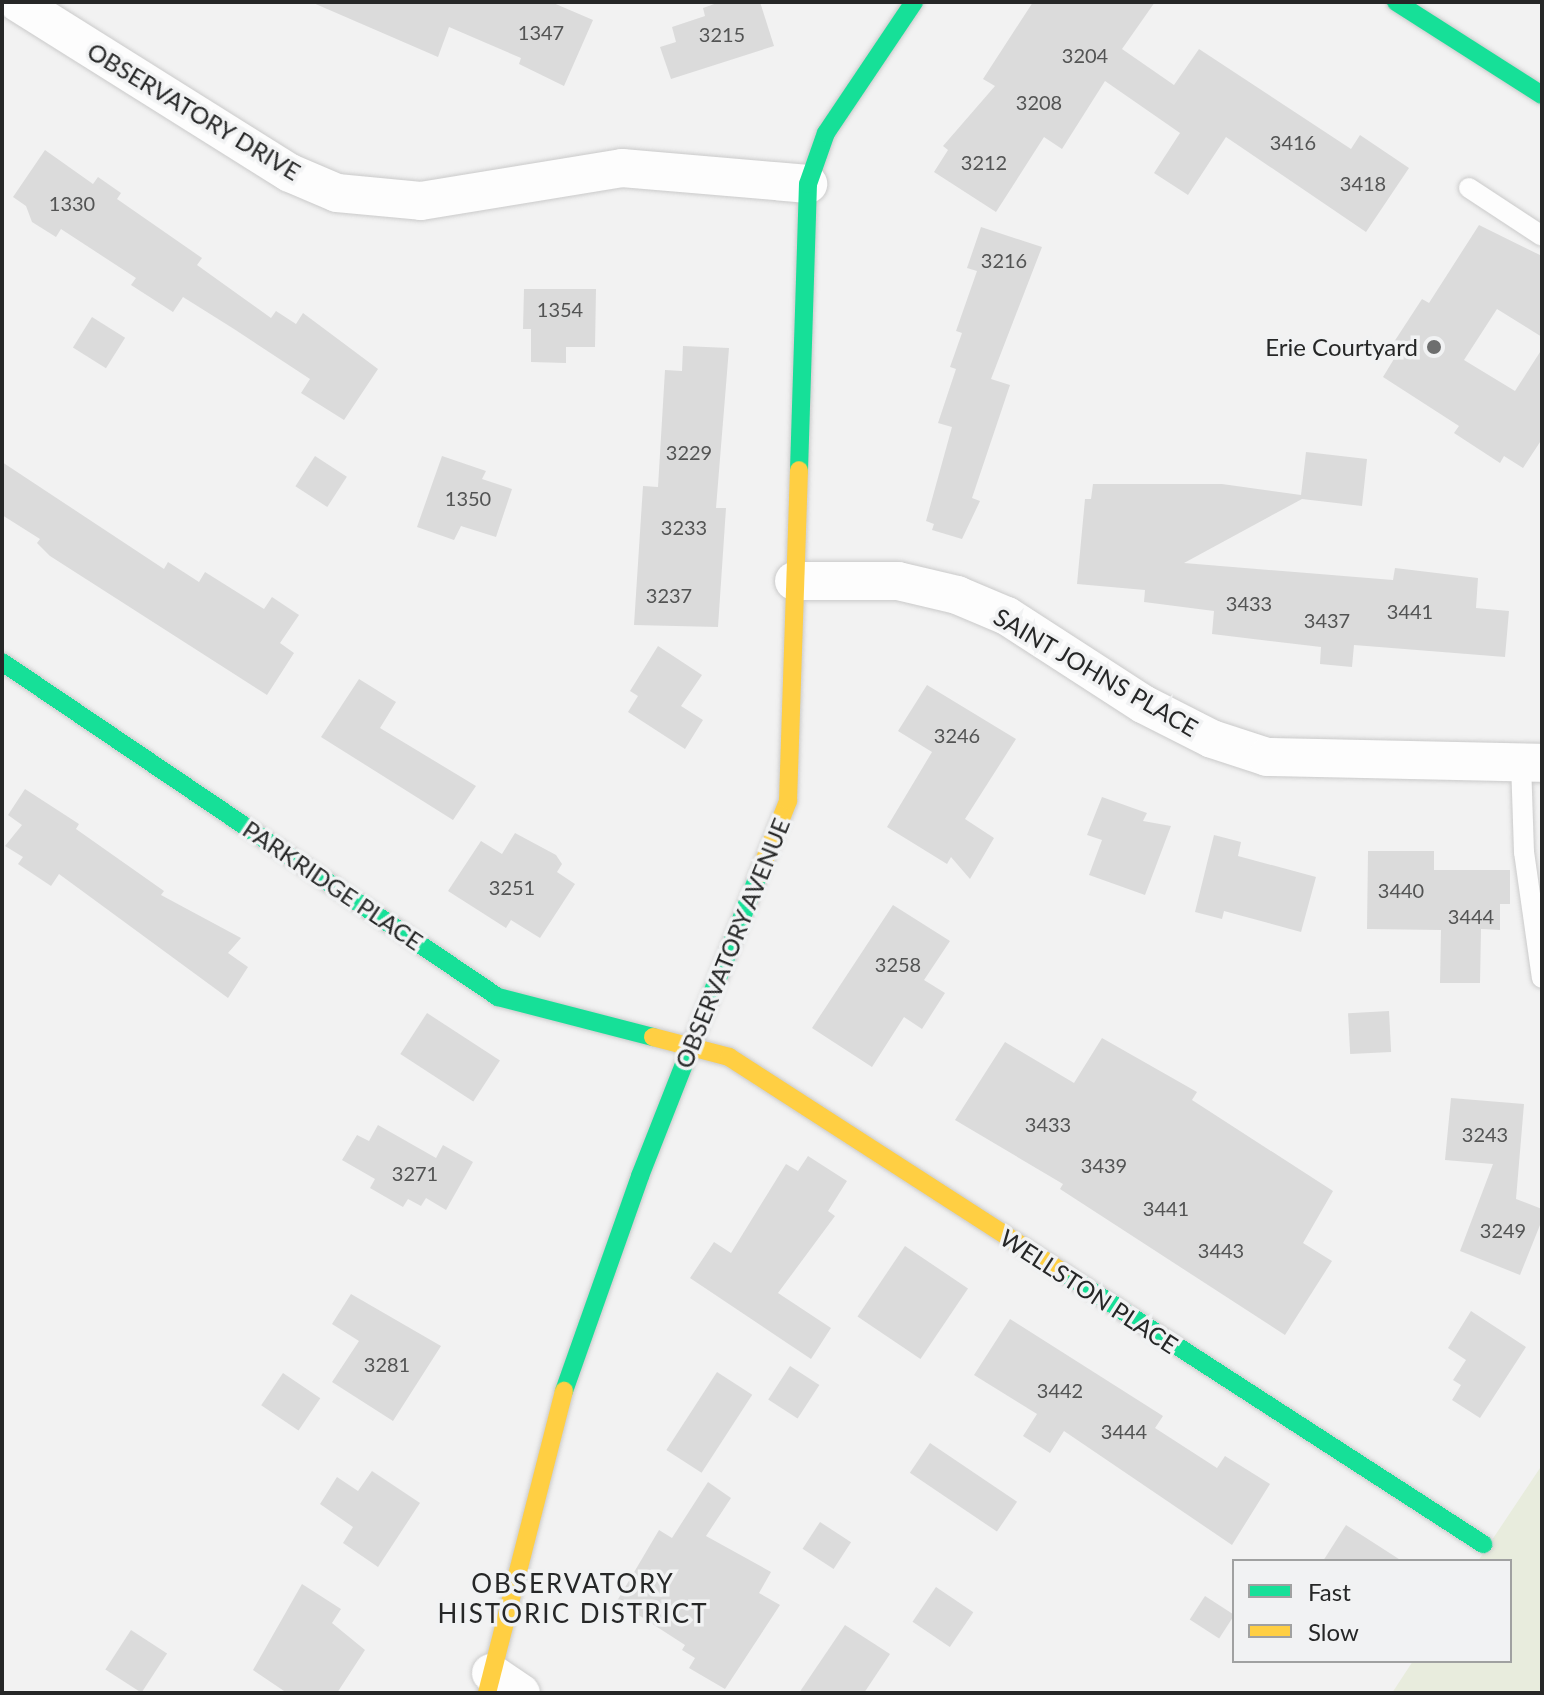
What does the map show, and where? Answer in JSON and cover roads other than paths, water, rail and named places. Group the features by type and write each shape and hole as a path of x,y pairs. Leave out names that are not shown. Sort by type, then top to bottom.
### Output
{"street":[{"name":"OBSERVATORY DRIVE","path":"17,2 290,173 337,193 421,201 622,168 808,184"},
{"name":"OBSERVATORY AVENUE","path":"499,1686 563,1395 692,1045 788,801 808,184 826,133 914,2"},
{"path":"1396,2 1542,95"},
{"name":"SAINT JOHNS PLACE","path":"794,581 898,581 957,595 1007,616 1143,704 1212,739 1267,757 1532,763"},
{"name":"PARKRIDGE PLACE","path":"2,662 498,997 692,1045"},
{"name":"WELLSTON PLACE","path":"692,1045 729,1057 1483,1544"}],"lane":[{"path":"1469,188 1542,236"},
{"path":"1532,763 1524,852 1542,978"}],"place":[{"name":"Erie Courtyard","path":"1434,347"}],"district":[{"name":"OBSERVATORY HISTORIC DISTRICT","path":"573,1599"}]}
